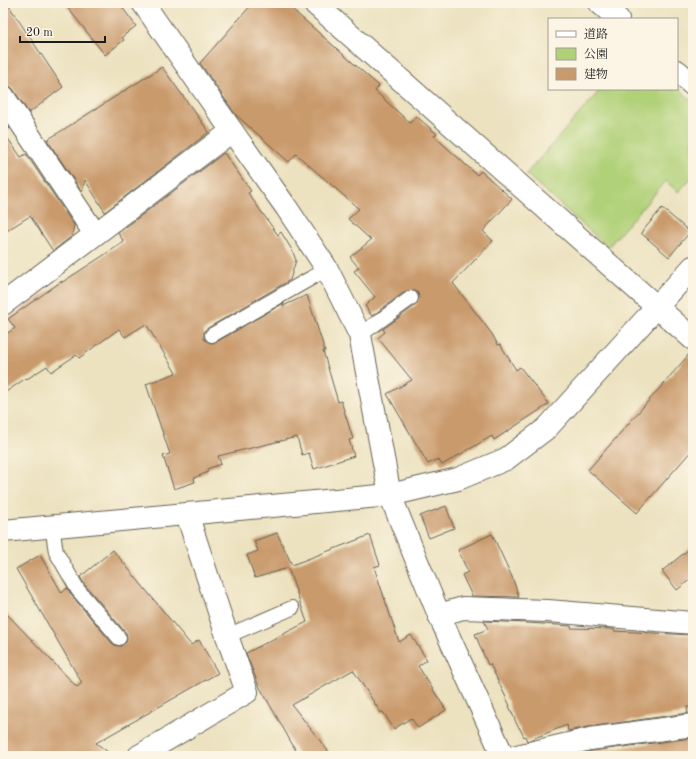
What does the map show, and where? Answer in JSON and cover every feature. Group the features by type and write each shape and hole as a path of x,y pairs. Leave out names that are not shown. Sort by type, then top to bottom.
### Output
{"street":[{"path":"143,3 286,207 327,269 360,335 390,495 439,615 503,756"},
{"path":"314,3 693,339"},
{"path":"600,3 617,18"},
{"path":"678,72 693,85"},
{"path":"3,96 95,234"},
{"path":"5,298 95,234 232,132"},
{"path":"3,531 390,495 458,479 506,459 547,428 693,267"},
{"path":"139,756 247,692 226,636 187,514"},
{"path":"439,615 463,608 479,608 548,611 693,623"},
{"path":"517,756 590,739 693,725"}],"lane":[{"path":"212,334 327,269"},
{"path":"360,335 411,298"},
{"path":"52,526 56,552 78,590 119,638"},
{"path":"226,636 292,608"}],"green space":[{"path":"678,88 693,102 693,176 678,192 666,181 608,247 526,174 600,90 678,90"}],"building":[{"path":"3,3 7,3 63,87 29,113 13,89 9,85 3,84"},
{"path":"64,3 119,3 136,26 122,37 124,40 105,55"},
{"path":"253,3 285,3 379,86 375,91 410,123 416,116 437,134 434,136 477,175 481,171 512,199 483,231 493,241 453,283 492,334 498,345 500,344 516,370 520,367 549,404 494,440 492,436 442,465 438,459 428,464 387,394 412,380 378,338 385,332 383,329 416,305 419,298 418,293 414,290 406,291 372,316 365,306 375,297 354,271 359,268 350,257 371,240 348,219 359,209 296,154 289,162 236,115 200,63"},
{"path":"162,67 209,132 105,212 85,180 82,192 47,140"},
{"path":"3,119 10,128 4,133 21,157 26,154 74,225 72,236 53,251 30,216 3,233"},
{"path":"224,153 251,191 248,193 278,235 281,232 296,260 290,280 208,328 204,331 204,339 212,343 216,342 284,303 283,306 307,295 325,351 323,351 338,402 341,401 353,439 349,440 354,456 314,469 309,453 302,455 297,437 218,456 221,464 207,469 208,472 194,478 195,482 174,489 163,456 170,454 146,384 176,373 146,324 125,337 119,329 79,358 76,355 51,372 47,366 3,394 3,336 15,328 8,319 62,281 61,283 124,242 118,233"},
{"path":"662,208 690,232 669,257 641,233"},
{"path":"692,351 693,449 637,513 588,470"},
{"path":"446,506 454,528 429,538 420,516"},
{"path":"277,533 292,565 370,535 380,565 374,567 399,642 411,635 427,660 418,666 446,710 418,728 411,718 394,729 383,712 381,713 353,670 292,705 332,756 299,756 258,684 246,653 307,622 288,568 255,578 247,555 258,551 254,541"},
{"path":"492,534 512,577 519,597 472,596 462,575 468,572 458,550"},
{"path":"693,546 693,577 677,590 662,571"},
{"path":"113,550 191,645 199,640 218,673 96,743 113,756 3,756 3,610 77,687 82,683 16,569 40,555 62,593 67,588 72,596 113,644 121,646 127,641 126,633 85,585 80,577"},
{"path":"484,621 571,626 571,628 614,629 614,631 693,635 693,707 687,707 688,713 568,731 567,725 527,741 518,727 510,706 490,664 488,665 475,634 488,629"},
{"path":"692,738 693,756 572,756 592,751"}]}
